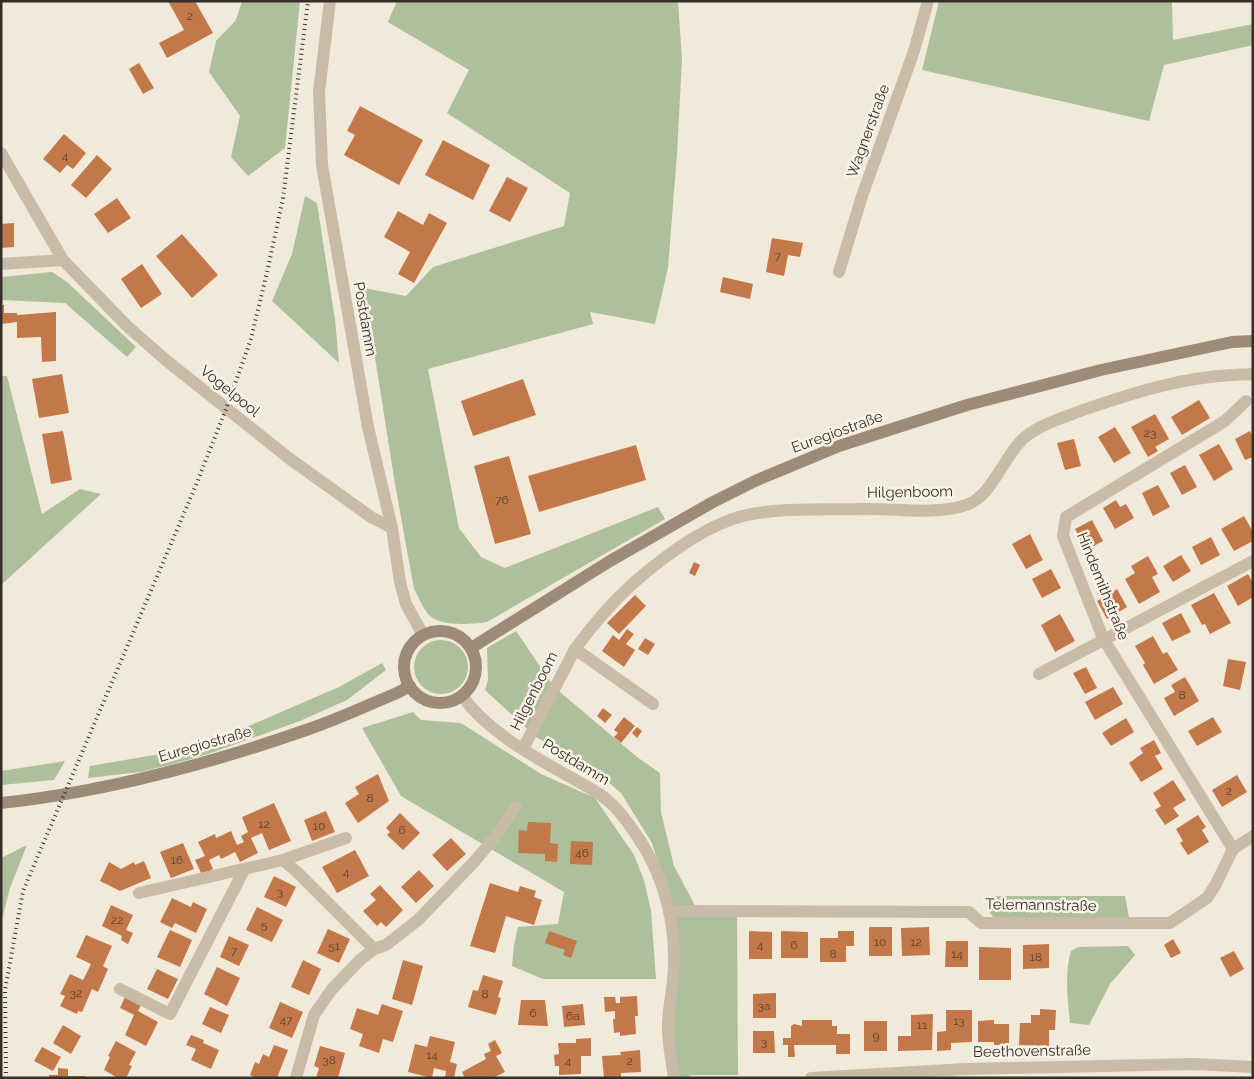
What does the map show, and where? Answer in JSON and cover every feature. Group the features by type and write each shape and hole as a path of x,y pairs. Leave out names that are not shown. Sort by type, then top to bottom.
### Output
{"main road":[{"name":"Euregiostraße","path":"471,648 610,561 713,502 755,481 839,446 967,405 1101,370 1232,342 1253,341"},
{"path":"434,631 444,631 455,634 471,648 476,668 474,679 462,696 451,701 428,701 417,695 410,686 405,675 404,663 407,652 414,642 423,635 434,631"},
{"name":"Euregiostraße","path":"1,802 66,794 142,779 224,757 310,729 410,686"}],"street":[{"name":"Postdamm","path":"330,1 319,92 322,165 368,427 392,528 400,582 406,604 423,635"},
{"name":"Wagnerstraße","path":"839,272 862,196 914,51 928,1"},
{"name":"Vogelpool","path":"1,153 63,260 127,326 226,409 290,459 371,517 392,528"},
{"path":"1,264 63,260"},
{"name":"Hilgenboom","path":"523,749 575,649 605,612 651,568 678,548 722,523 739,517 779,512 879,509 928,511 964,506 973,502 984,492 1022,439 1041,427 1158,386 1210,377 1253,374"},
{"name":"Hindemithstraße","path":"1232,849 1103,638 1063,536 1066,516 1225,421 1246,400"},
{"path":"1038,674 1103,638 1253,561"},
{"name":"Hilgenboom","path":"575,649 654,704"},
{"name":"Postdamm","path":"462,696 472,710 523,749 599,793 624,816 645,846 659,874 670,911 674,941 674,978 668,1027 674,1078"},
{"path":"296,1078 314,1014 332,989 360,960 374,949 386,945 418,920 474,862 499,832 516,806"},
{"path":"1232,849 1253,836"},
{"path":"139,893 283,860 346,838"},
{"name":"Telemannstraße","path":"670,911 968,912 981,923 1170,923 1207,898 1216,884 1232,849"},
{"path":"283,860 374,949"},
{"path":"120,989 170,1014 244,870"},
{"name":"Beethovenstraße","path":"812,1078 965,1069 1194,1064 1253,1067"}],"green space":[{"path":"242,1 300,1 285,148 248,176 231,157 240,116 209,72 216,41 236,20"},
{"path":"397,1 678,1 682,59 677,154 668,268 655,324 590,312 593,324 428,369 459,528 481,557 505,568 658,507 665,519 487,622 458,624 435,619 425,610 414,589 395,484 364,288 406,296 433,267 564,226 570,193 447,113 469,70 388,22"},
{"path":"939,1 1172,1 1173,40 1253,24 1253,45 1164,65 1149,121 922,70"},
{"path":"305,196 317,203 335,320 339,363 272,301 292,254"},
{"path":"52,272 67,282 136,347 127,357 65,303 1,300 1,277"},
{"path":"1,376 7,376 42,514 80,489 101,494 1,585"},
{"path":"516,631 554,687 637,757 660,773 661,812 674,866 698,911 737,911 738,1075 691,1075 685,1078 674,1078 670,911 652,843 621,793 600,775 536,737 485,690 488,680 487,648"},
{"path":"441,640 451,642 460,648 466,657 468,667 466,677 460,686 451,692 441,694 431,692 422,686 416,677 414,667 416,657 422,648 431,642"},
{"path":"382,663 386,670 347,700 300,721 208,754 177,763 140,772 88,778 90,766 160,754 203,742 251,725 339,687"},
{"path":"413,712 421,720 461,723 541,774 595,798 634,855 644,880 651,911 656,979 543,979 512,966 518,927 558,924 564,892 401,796 362,728"},
{"path":"65,761 54,780 1,785 1,771"},
{"path":"27,845 10,888 1,923 1,858"},
{"path":"985,896 1125,896 1130,923 998,923 990,913"},
{"path":"1128,946 1135,955 1110,984 1089,1025 1070,1023 1067,978 1071,951 1078,947"}],"building":[{"path":"168,1 195,1 213,33 167,58 159,43 184,30"},
{"path":"139,63 154,88 143,94 129,69"},
{"path":"360,106 423,140 399,185 344,155 355,135 347,131"},
{"path":"64,134 86,153 73,169 67,165 60,173 43,159"},
{"path":"443,140 490,165 473,200 425,175"},
{"path":"97,155 112,169 86,198 71,185"},
{"path":"507,177 528,188 510,222 489,211"},
{"path":"117,198 131,218 108,233 94,214"},
{"path":"398,211 423,225 429,213 447,223 414,283 398,274 410,252 384,237"},
{"path":"14,223 14,247 1,248 1,224"},
{"path":"182,234 218,275 192,298 156,256"},
{"path":"772,238 803,243 800,257 788,255 784,276 766,272"},
{"path":"142,264 162,294 141,308 121,279"},
{"path":"723,277 753,284 750,299 720,292"},
{"path":"1,305 4,305 4,313 17,313 17,315 56,312 56,361 42,362 41,337 17,338 17,322 1,324"},
{"path":"62,374 69,413 39,418 32,379"},
{"path":"523,379 536,415 473,436 461,401"},
{"path":"1199,400 1210,418 1182,435 1171,417"},
{"path":"1155,414 1169,439 1155,447 1158,451 1148,457 1131,427"},
{"path":"1115,427 1131,453 1114,463 1098,437"},
{"path":"63,431 72,480 51,484 42,434"},
{"path":"1250,431 1253,437 1253,457 1245,460 1235,439"},
{"path":"1074,439 1081,466 1065,470 1057,443"},
{"path":"1219,444 1233,469 1214,481 1199,455"},
{"path":"636,445 646,480 539,512 528,476"},
{"path":"509,456 531,534 495,544 474,466"},
{"path":"1185,465 1197,487 1182,495 1170,473"},
{"path":"1158,485 1170,507 1153,516 1142,493"},
{"path":"1116,500 1120,507 1126,504 1134,518 1115,529 1103,508"},
{"path":"1244,516 1253,532 1253,541 1234,551 1221,529"},
{"path":"1092,520 1103,541 1086,550 1075,529"},
{"path":"1030,534 1043,560 1026,569 1012,544"},
{"path":"1211,537 1220,555 1201,565 1192,547"},
{"path":"1181,555 1191,571 1173,582 1163,566"},
{"path":"1148,556 1158,574 1152,577 1160,592 1139,604 1125,579 1135,573 1131,566"},
{"path":"694,562 700,565 695,576 689,573"},
{"path":"1051,569 1061,588 1042,598 1032,579"},
{"path":"1248,574 1253,583 1253,597 1238,606 1227,586"},
{"path":"1117,589 1127,607 1107,619 1097,601"},
{"path":"1214,593 1231,623 1210,634 1205,624 1202,625 1191,605"},
{"path":"635,595 646,606 619,634 607,623"},
{"path":"1181,613 1191,632 1172,641 1162,623"},
{"path":"1060,614 1075,641 1055,652 1041,625"},
{"path":"627,629 634,634 626,644 635,650 624,667 602,651 613,635 619,640"},
{"path":"1153,636 1163,654 1167,652 1178,670 1154,684 1135,646"},
{"path":"645,638 655,644 648,655 638,649"},
{"path":"1228,659 1246,662 1240,690 1223,686"},
{"path":"1086,667 1097,688 1085,694 1073,673"},
{"path":"1185,677 1199,701 1174,716 1164,698 1175,692 1171,685"},
{"path":"1113,687 1123,704 1095,720 1085,702"},
{"path":"603,708 612,715 605,723 597,716"},
{"path":"624,717 635,726 621,743 614,737 618,733 614,730"},
{"path":"1213,717 1222,732 1197,746 1188,731"},
{"path":"1126,718 1134,732 1111,746 1102,733"},
{"path":"637,727 642,731 637,738 632,733"},
{"path":"1154,740 1161,753 1155,756 1163,769 1141,782 1129,763 1143,753 1140,748"},
{"path":"378,774 389,801 358,823 345,803 359,794 355,787"},
{"path":"1237,775 1247,792 1222,807 1212,790"},
{"path":"1173,780 1186,800 1173,808 1179,816 1165,825 1155,810 1161,806 1153,793"},
{"path":"274,803 291,841 269,850 262,833 251,838 258,853 240,862 235,852 221,859 219,855 209,860 213,869 202,875 195,860 205,856 198,842 215,834 216,838 231,831 237,845 244,842 241,836 248,832 242,817"},
{"path":"326,811 335,832 312,841 304,820"},
{"path":"400,813 420,833 403,850 387,835 390,832 386,828"},
{"path":"1198,815 1206,827 1202,830 1209,842 1188,855 1180,843 1183,841 1176,829"},
{"path":"528,822 551,823 550,843 558,844 557,862 545,861 545,854 518,853 519,830 527,831"},
{"path":"451,838 466,854 447,871 432,855"},
{"path":"571,841 593,842 592,865 570,864"},
{"path":"183,843 194,869 171,878 160,852"},
{"path":"355,850 369,876 337,893 322,867"},
{"path":"144,861 151,878 120,891 100,881 109,862 121,869 134,862 135,865"},
{"path":"419,870 434,886 416,903 401,887"},
{"path":"274,876 296,887 286,907 264,897"},
{"path":"490,883 518,892 520,886 536,891 534,897 542,900 534,925 506,916 495,953 470,946"},
{"path":"380,885 403,910 386,927 381,922 377,926 363,911 376,900 370,894"},
{"path":"172,898 191,907 193,902 207,909 196,933 175,923 172,928 160,922"},
{"path":"111,905 133,915 126,930 133,933 128,944 121,940 122,936 102,926"},
{"path":"257,907 283,920 272,942 246,930"},
{"path":"869,927 892,927 892,956 869,956"},
{"path":"929,927 930,955 902,956 901,928"},
{"path":"328,929 350,939 339,963 317,953"},
{"path":"170,930 192,940 180,967 157,957"},
{"path":"549,931 577,941 571,958 563,955 565,950 545,943"},
{"path":"749,931 772,932 772,959 749,959"},
{"path":"781,931 808,932 808,958 781,958"},
{"path":"838,931 854,931 854,946 846,946 846,962 820,962 820,938 838,938"},
{"path":"86,935 112,946 103,966 108,969 98,992 92,989 82,1012 78,1011 77,1014 60,1006 65,996 60,994 70,974 83,980 91,964 76,957"},
{"path":"229,936 249,945 239,966 220,957"},
{"path":"1173,939 1181,953 1171,958 1164,945"},
{"path":"946,941 968,941 968,967 945,967"},
{"path":"1049,944 1049,968 1023,969 1023,945"},
{"path":"979,947 1011,948 1011,980 979,980"},
{"path":"1234,951 1244,969 1230,977 1220,958"},
{"path":"303,960 321,969 309,995 291,987"},
{"path":"403,960 423,966 412,1005 392,999"},
{"path":"217,967 240,978 227,1006 204,994"},
{"path":"157,969 178,979 168,999 147,989"},
{"path":"483,975 503,981 498,997 501,998 496,1015 468,1007 473,990 478,991"},
{"path":"776,993 776,1018 753,1018 753,994"},
{"path":"637,996 638,1016 635,1016 636,1034 620,1036 620,1032 614,1033 613,1019 615,1019 615,1011 605,1012 604,997 615,997 616,1003 620,1003 620,997"},
{"path":"125,997 141,1005 138,1011 158,1022 146,1046 125,1035 134,1015 120,1008"},
{"path":"521,1000 545,1000 548,1026 518,1025"},
{"path":"280,1002 303,1012 292,1038 269,1028"},
{"path":"382,1004 403,1011 393,1042 383,1039 379,1053 359,1046 363,1034 350,1029 357,1008 378,1015"},
{"path":"583,1004 585,1025 564,1027 562,1006"},
{"path":"210,1007 229,1015 221,1033 202,1024"},
{"path":"1040,1009 1056,1010 1055,1030 1049,1030 1049,1046 1019,1045 1020,1023 1031,1023 1031,1015 1040,1015"},
{"path":"946,1010 972,1010 972,1042 951,1043 951,1050 937,1051 937,1032 946,1031"},
{"path":"933,1014 932,1050 898,1051 898,1036 911,1036 911,1015"},
{"path":"802,1020 832,1020 832,1026 837,1026 837,1034 850,1034 850,1054 836,1054 836,1045 794,1045 795,1057 788,1057 788,1045 783,1045 783,1038 791,1038 791,1026 794,1024 802,1026"},
{"path":"994,1020 994,1024 1009,1024 1009,1045 994,1045 994,1042 978,1042 978,1021"},
{"path":"864,1021 887,1021 887,1051 864,1051"},
{"path":"63,1025 81,1036 71,1054 53,1043"},
{"path":"753,1031 774,1031 775,1053 753,1053"},
{"path":"191,1035 204,1040 203,1043 219,1050 211,1069 191,1060 196,1049 186,1045"},
{"path":"430,1036 455,1042 450,1062 457,1064 454,1078 445,1078 446,1071 434,1068 432,1078 408,1072 415,1044 427,1047"},
{"path":"591,1038 591,1056 581,1056 581,1074 559,1075 559,1066 555,1066 554,1055 559,1054 558,1043 576,1043 576,1039"},
{"path":"495,1040 502,1053 496,1056 505,1072 493,1078 465,1078 462,1072 486,1059 484,1054 491,1051 488,1044"},
{"path":"116,1041 136,1052 129,1065 132,1066 126,1078 118,1078 104,1070 110,1057 108,1056"},
{"path":"274,1045 288,1050 277,1078 256,1078 250,1075 255,1062 259,1064 263,1054 269,1057"},
{"path":"320,1046 345,1053 338,1078 316,1078 319,1068 314,1066"},
{"path":"42,1047 61,1057 53,1071 34,1061"},
{"path":"640,1050 641,1072 621,1073 621,1077 604,1078 602,1056 621,1055 620,1052"},
{"path":"58,1068 68,1069 68,1076 85,1076 85,1078 49,1078 49,1075 58,1075"}],"railway":[{"path":"6,1078 5,990 23,891 196,485 251,339 283,198 308,1"}]}
